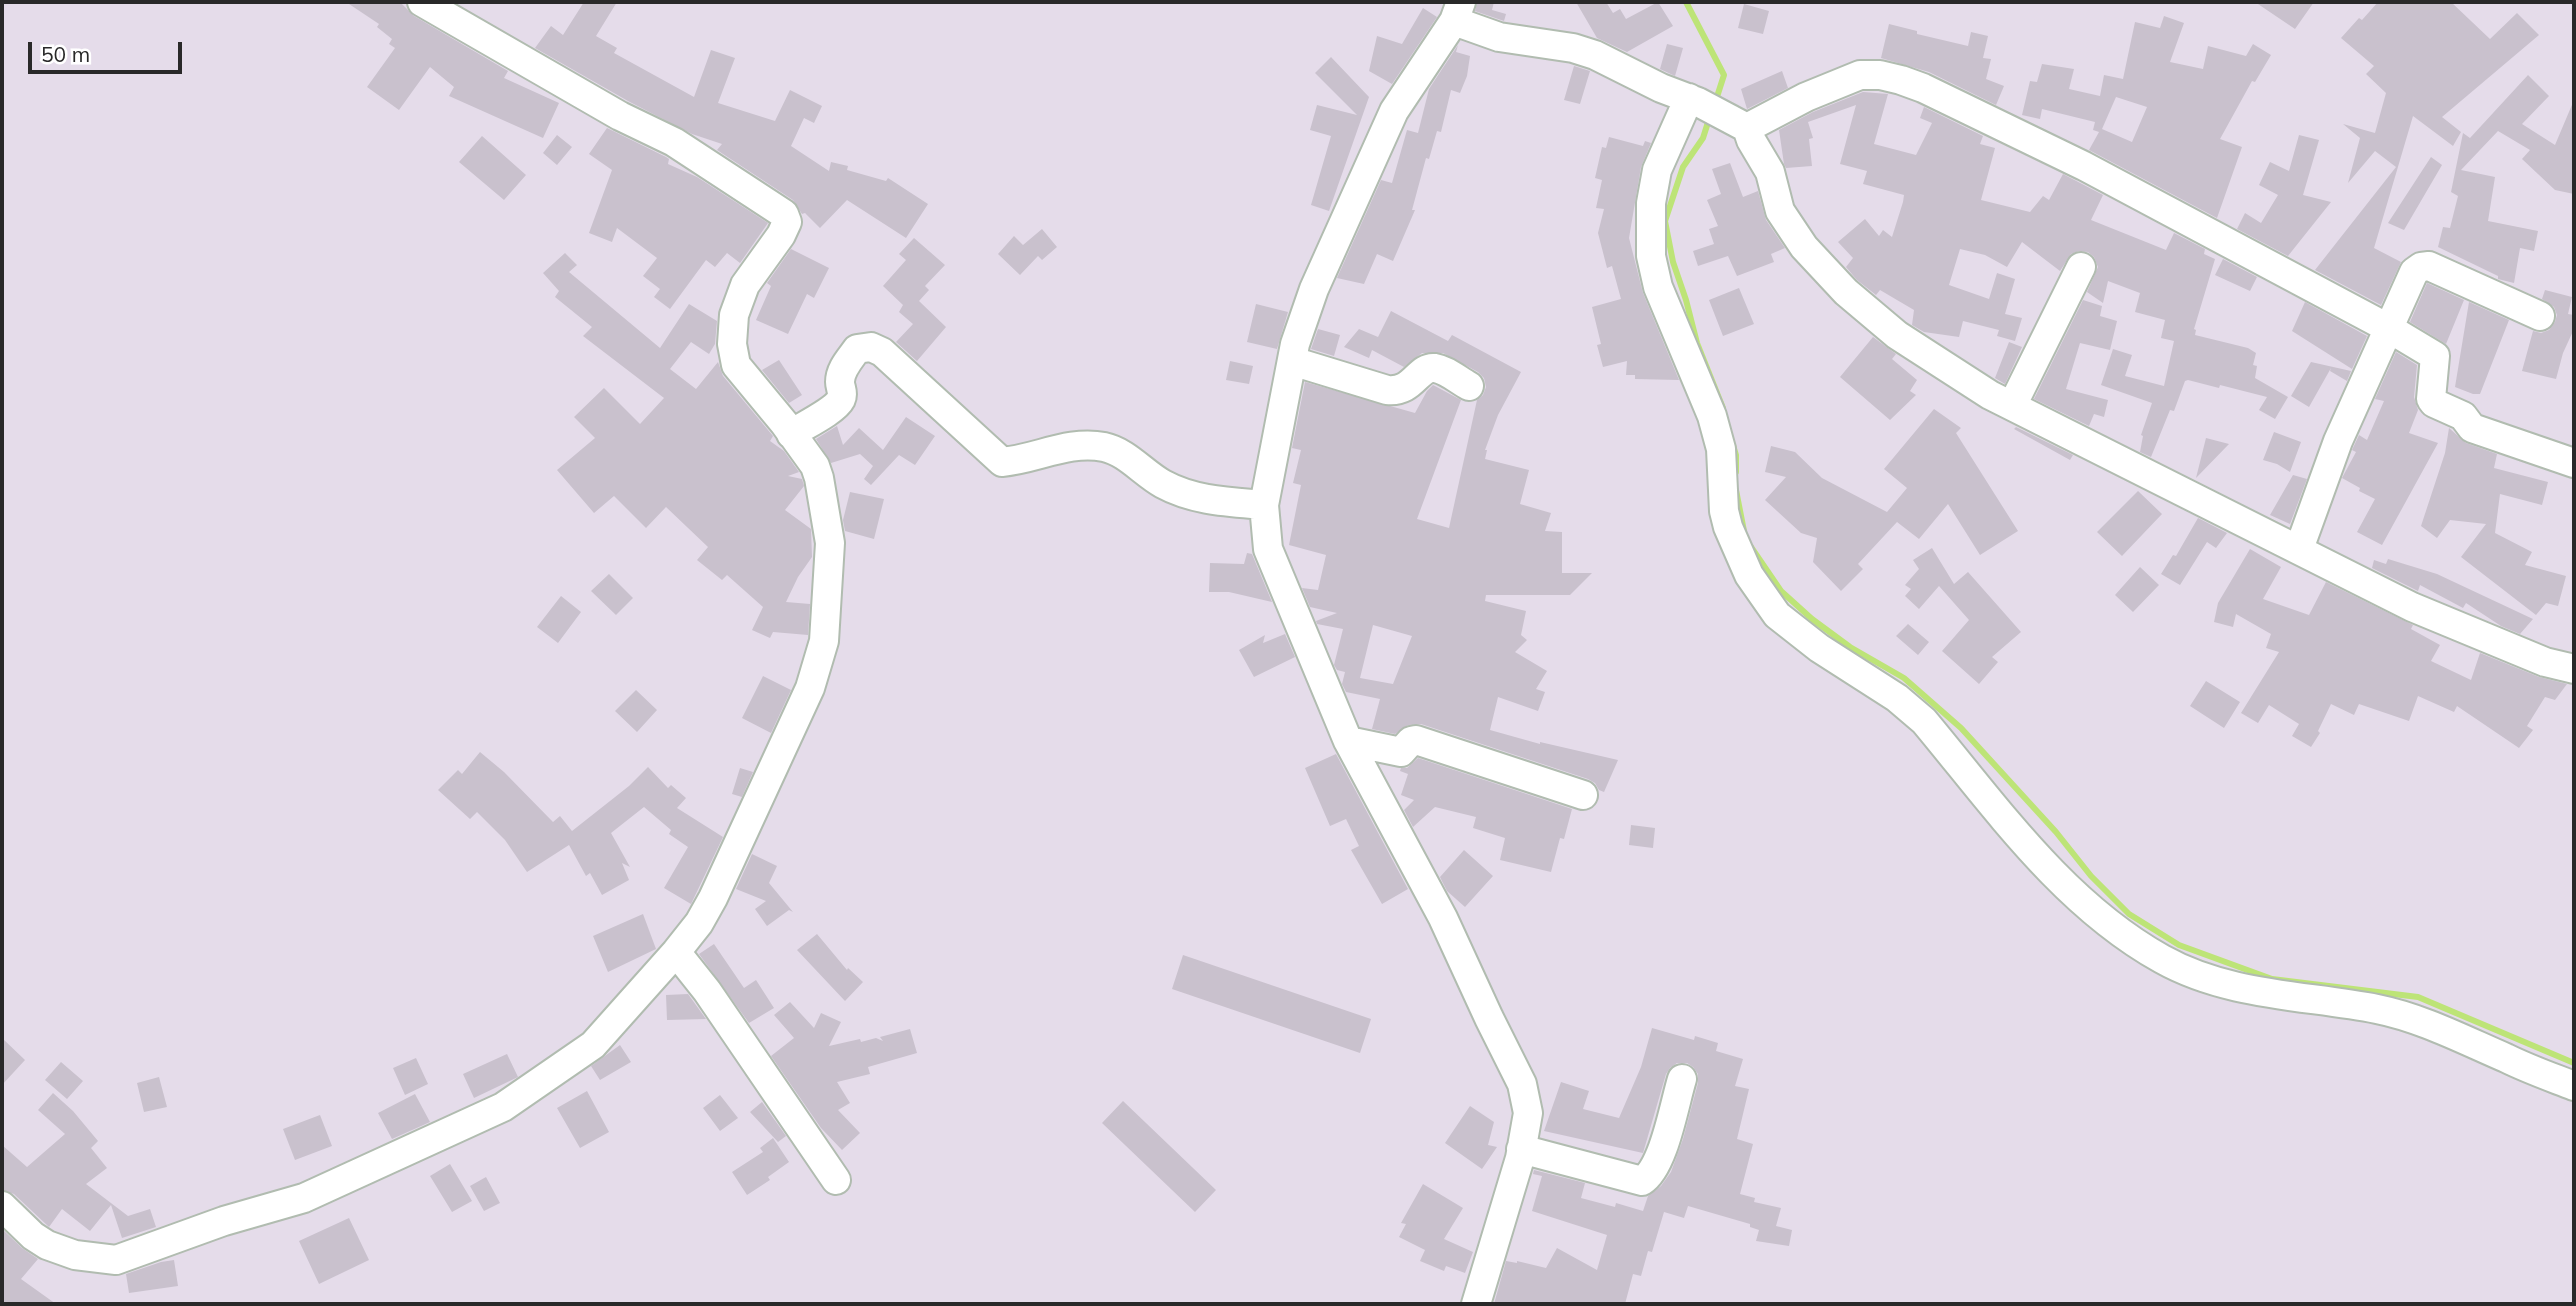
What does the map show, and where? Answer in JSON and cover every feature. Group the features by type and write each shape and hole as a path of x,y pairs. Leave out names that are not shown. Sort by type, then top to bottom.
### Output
{"street":[{"path":"2,1206 33,1236 47,1245 75,1255 116,1260 224,1221 304,1198 503,1107 593,1045 699,923 810,688 824,641 830,543 819,478 815,466 791,433 736,365 732,344 734,316 745,285 781,234 787,222 784,214 674,142 620,116 422,2"},
{"path":"1476,1304 1521,1149 1528,1113 1522,1084 1443,918 1348,741 1268,549 1264,505 1292,361 1314,289 1394,111 1458,11 1499,37 1573,48 1595,55 1742,125 1770,172 1780,211 1804,247 1846,292 1897,335 1990,395 2412,607 2546,662 2574,669"},
{"path":"1742,125 1860,75 1880,75 1923,88 2084,166 2390,328 2435,356 2430,394 2434,403 2463,416 2472,428 2574,463"},
{"path":"1694,100 1655,178 1651,203 1651,256 1658,287 1716,428 1721,449 1724,511 1728,527 1749,575 1777,615 1819,648 1897,698 1923,721 2070,890 2110,925 2161,958 2194,975 2239,988 2379,1010 2416,1020 2574,1086"},
{"path":"2299,549 2339,441 2414,272 2429,266 2540,316"},
{"path":"2012,406 2081,267"},
{"path":"791,433 835,407 842,393 842,370 858,349 871,347 882,352 1002,462 1081,445 1106,447 1183,494 1264,505"},
{"path":"1292,361 1387,390 1398,391 1406,388 1423,371 1431,368 1445,372 1469,386"},
{"path":"1348,741 1401,752 1411,741 1416,740 1583,794"},
{"path":"676,951 708,991 836,1180"},
{"path":"1521,1149 1642,1181 1649,1176 1660,1153 1682,1079"}],"building":[{"path":"346,2 400,2 414,16 508,71 504,78 559,103 543,138 449,96 454,87 430,67 399,110 367,87 395,48 389,44 392,39 377,27 379,24"},
{"path":"584,2 617,2 596,36 617,48 614,53 694,97 711,50 735,58 718,103 775,121 790,90 822,106 814,123 804,118 791,146 829,171 831,162 848,166 847,170 886,181 888,178 928,204 906,238 847,200 820,228 805,213 802,214 793,200 717,150 722,144 692,134 535,48 551,26 563,35"},
{"path":"1477,2 1494,2 1492,10 1506,14 1504,21 1475,11"},
{"path":"1576,2 1606,2 1613,13 1620,9 1626,19 1658,2 1673,26 1627,52 1597,38"},
{"path":"2255,2 2314,2 2295,29"},
{"path":"2378,2 2451,2 2490,39 2517,13 2539,35 2442,117 2461,132 2453,146 2413,116 2374,248 2401,262 2381,305 2315,270 2396,167 2375,151 2348,183 2360,138 2343,124 2375,133 2386,93 2366,74 2374,66 2341,38"},
{"path":"1744,4 1769,11 1763,34 1738,28"},
{"path":"1423,8 1437,17 1392,84 1369,71 1377,36 1402,44"},
{"path":"2164,16 2184,23 2170,62 2203,69 2208,46 2246,56 2253,44 2271,55 2255,82 2252,81 2220,139 2242,147 2217,218 2089,150 2099,132 2093,130 2095,122 2042,109 2040,119 2022,115 2030,81 2037,82 2042,64 2074,69 2069,89 2100,96 2104,75 2123,79 2135,22 2160,28","holes":["2116,97 2147,107 2132,142 2102,129"]},
{"path":"1889,24 1917,31 1917,34 1968,46 1971,32 1988,36 1983,58 1991,59 1986,79 2004,86 1996,105 1929,72 1881,58"},
{"path":"1667,44 1683,48 1675,76 1660,69"},
{"path":"1458,45 1456,52 1470,56 1467,76 1460,93 1451,90 1441,132 1437,131 1429,159 1426,158 1412,210 1415,210 1393,261 1377,254 1364,284 1337,278 1381,180 1392,183 1407,130 1418,133 1429,89"},
{"path":"1331,57 1369,97 1329,211 1311,205 1331,136 1310,130 1317,105 1357,115 1315,73"},
{"path":"1574,66 1590,71 1580,104 1564,100"},
{"path":"1782,71 1788,88 1747,109 1741,89"},
{"path":"2528,75 2549,96 2522,124 2555,145 2574,100 2574,194 2555,190 2522,159 2530,150 2498,131 2461,170 2495,177 2488,221 2538,231 2534,251 2520,248 2514,283 2498,279 2498,276 2438,247 2443,227 2450,228 2458,196 2451,192 2463,133 2470,138"},
{"path":"1863,92 1888,94 1874,144 1916,155 1932,123 1920,118 1924,107 1983,136 1980,144 1995,148 1981,200 2030,212 2043,196 2049,200 2063,174 2103,195 2091,220 2166,250 2174,233 2205,249 2204,254 2215,259 2194,329 2195,335 2248,348 2256,353 2253,365 2257,366 2255,378 2288,397 2275,419 2259,410 2267,397 2188,380 2185,381 2174,411 2170,410 2151,457 2140,452 2141,435 2152,403 2101,385 2113,349 2132,355 2125,376 2164,386 2174,341 2161,338 2165,320 2135,312 2140,293 2108,281 2103,303 2087,292 2098,267 2094,257 2088,252 2071,254 2060,271 2022,242 2007,267 1985,255 1960,249 1949,285 1989,299 1997,273 2015,279 2005,314 2022,318 2015,341 1997,336 1999,330 1963,321 1959,337 1924,332 1912,325 1914,310 1880,290 1876,295 1857,280 1846,267 1853,258 1838,242 1865,219 1879,236 1883,230 1892,237 1904,195 1863,184 1867,171 1840,164 1856,105 1808,122 1813,138 1809,139 1812,166 1786,168 1784,164 1779,130 1813,112"},
{"path":"607,128 666,157 669,159 668,164 697,177 768,223 740,263 727,253 715,267 706,260 670,309 654,297 660,289 643,276 657,258 617,228 612,242 589,233 612,170 589,154"},
{"path":"557,135 572,147 557,165 543,153"},
{"path":"2299,135 2319,140 2303,195 2331,202 2288,256 2237,229 2245,213 2261,223 2278,195 2259,185 2270,162 2289,171"},
{"path":"482,136 526,175 504,200 459,162"},
{"path":"1609,137 1643,146 1645,141 1651,143 1641,167 1629,238 1643,293 1679,380 1635,379 1635,375 1626,375 1627,361 1603,367 1597,345 1601,344 1592,307 1621,299 1612,266 1607,268 1598,233 1604,209 1596,208 1602,180 1595,178 1602,147 1606,148"},
{"path":"2431,157 2442,165 2404,230 2388,223"},
{"path":"1730,163 1743,197 1758,191 1766,220 1785,248 1771,254 1774,262 1737,276 1728,256 1698,266 1693,251 1714,244 1709,229 1718,226 1707,200 1721,194 1712,169"},
{"path":"1042,229 1057,247 1042,260 1038,256 1020,275 998,254 1014,236 1023,245"},
{"path":"914,238 945,265 925,286 929,290 919,301 946,327 917,361 896,342 913,324 899,312 903,305 883,286 906,260 899,254"},
{"path":"791,249 829,268 814,298 807,294 788,334 756,320 771,286 767,283"},
{"path":"565,253 577,265 569,272 660,348 689,304 717,321 715,344 709,354 691,342 670,369 696,389 718,362 723,376 773,436 770,441 784,451 799,472 788,476 802,479 804,486 785,510 811,529 812,557 798,577 786,602 810,604 808,635 773,632 770,638 752,630 763,607 727,575 722,580 697,560 708,547 666,507 646,528 614,496 594,513 557,470 595,438 574,417 604,388 640,424 664,398 583,336 592,327 555,297 559,291 543,273"},
{"path":"2223,259 2257,277 2250,291 2215,275"},
{"path":"2427,283 2464,300 2446,344 2410,322"},
{"path":"1739,288 1754,324 1723,336 1709,300"},
{"path":"2545,290 2572,297 2568,314 2574,315 2574,329 2563,353 2556,379 2522,371 2533,331 2541,333 2549,330 2557,315 2554,307 2542,299"},
{"path":"2083,300 2102,306 2100,316 2117,321 2110,350 2080,343 2066,389 2108,400 2104,417 2094,414 2089,426 2034,399"},
{"path":"2305,302 2367,336 2352,369 2292,331"},
{"path":"2469,302 2509,320 2480,394 2455,387"},
{"path":"1256,304 1288,312 1277,349 1247,342"},
{"path":"1391,311 1448,341 1452,335 1521,372 1498,415 1485,450 1485,459 1529,470 1520,504 1551,513 1545,531 1562,532 1562,573 1592,573 1570,595 1486,595 1485,601 1526,611 1521,635 1527,640 1515,652 1547,671 1536,689 1545,692 1538,711 1498,697 1490,730 1540,744 1618,760 1604,792 1588,779 1421,724 1408,725 1395,734 1372,729 1380,699 1346,692 1342,684 1345,672 1337,670 1334,665 1343,629 1317,624 1316,621 1337,613 1310,607 1302,588 1318,590 1326,555 1289,545 1301,485 1293,483 1301,450 1292,448 1305,382 1415,413 1433,385 1461,400 1417,519 1449,528 1477,400 1486,387 1484,378 1478,372 1443,353 1422,353 1404,367 1372,350 1369,358 1344,347 1359,329 1378,337","holes":["1373,625 1412,636 1393,684 1360,678"]},
{"path":"1318,329 1340,335 1334,356 1311,349"},
{"path":"1873,337 1896,354 1892,359 1917,380 1910,391 1916,395 1890,420 1840,377"},
{"path":"2009,342 2022,347 2005,384 1995,378"},
{"path":"2396,352 2417,365 2414,397 2418,410 2409,433 2438,443 2382,545 2357,532 2375,499 2342,478 2356,452 2352,450 2359,435 2367,440 2384,401 2375,399"},
{"path":"779,360 802,395 789,403 762,370"},
{"path":"1230,361 1253,366 1249,384 1226,380"},
{"path":"2311,362 2351,371 2347,381 2330,371 2331,368 2309,407 2291,396"},
{"path":"1934,409 1961,428 1956,433 2018,531 1980,555 1948,504 1919,539 1897,522 1858,564 1863,569 1841,591 1813,562 1817,538 1801,533 1765,500 1786,477 1765,472 1771,446 1795,452 1822,478 1887,512 1907,488 1884,469"},
{"path":"906,417 935,436 915,465 899,455 871,485 864,479 873,466 860,454 831,463 816,439 837,426 843,445 859,428 883,450"},
{"path":"2016,427 2073,455 2070,460 2014,429"},
{"path":"2449,428 2466,443 2497,454 2494,468 2548,482 2542,505 2500,494 2495,533 2532,552 2525,565 2566,576 2558,606 2546,603 2536,615 2461,557 2486,524 2450,520 2437,538 2421,526 2445,453"},
{"path":"2274,432 2301,442 2290,472 2263,460"},
{"path":"2206,438 2229,444 2196,478"},
{"path":"2293,475 2307,479 2290,524 2270,515"},
{"path":"2138,491 2162,514 2122,556 2097,532"},
{"path":"850,492 884,499 874,539 845,531 843,520"},
{"path":"2198,518 2227,533 2216,548 2207,542 2180,585 2161,574 2173,555 2176,556"},
{"path":"1932,548 1954,584 1968,572 2021,632 1992,657 1998,662 1979,684 1942,651 1969,620 1939,586 1919,609 1905,596 1911,589 1905,585 1919,569 1913,560"},
{"path":"2250,549 2281,567 2263,599 2309,615 2326,582 2413,625 2411,629 2440,645 2431,661 2471,680 2480,653 2539,677 2567,684 2555,700 2545,697 2527,726 2533,730 2519,748 2457,706 2454,712 2418,696 2409,721 2359,704 2354,715 2331,704 2318,731 2320,733 2311,747 2292,736 2299,724 2269,705 2258,723 2241,713 2279,652 2266,648 2271,634 2236,614 2233,627 2214,622 2218,603"},
{"path":"1247,553 1252,554 1272,602 1229,592 1209,592 1210,563 1244,564"},
{"path":"2388,559 2437,574 2533,619 2520,634 2501,626 2466,603 2463,608 2420,585 2418,591 2372,568 2374,560 2386,564"},
{"path":"2140,567 2159,585 2133,612 2115,595"},
{"path":"609,574 633,598 616,615 591,591"},
{"path":"561,596 581,612 558,643 537,627"},
{"path":"1908,624 1929,642 1918,655 1896,636"},
{"path":"1285,634 1295,657 1254,677 1239,650 1265,635 1263,643"},
{"path":"763,676 791,690 771,733 742,718"},
{"path":"2206,681 2240,702 2224,728 2190,706"},
{"path":"636,690 657,710 637,732 615,711"},
{"path":"480,752 504,772 553,822 560,816 572,831 629,786 648,767 668,788 671,785 686,798 677,808 723,837 691,904 664,888 688,847 669,834 671,830 644,807 611,833 630,867 622,863 629,880 602,895 590,873 586,876 569,845 527,872 505,840 477,812 470,819 438,790 458,770 462,774"},
{"path":"1336,754 1408,889 1382,904 1351,850 1359,846 1346,819 1330,826 1305,768"},
{"path":"1418,758 1572,809 1564,839 1560,838 1551,872 1500,860 1505,838 1473,828 1476,817 1435,807 1413,827 1404,810 1414,800 1401,795 1408,774 1400,771"},
{"path":"740,768 753,772 742,797 732,794"},
{"path":"1631,825 1655,828 1653,848 1629,845"},
{"path":"1464,850 1493,876 1465,907 1447,891 1440,877"},
{"path":"752,854 777,866 769,883 793,912 789,910 767,926 755,909 766,901 736,889"},
{"path":"643,914 656,949 608,972 593,936"},
{"path":"817,934 847,970 848,968 863,982 845,1001 797,950"},
{"path":"714,944 744,988 756,980 774,1008 749,1023 699,954"},
{"path":"1183,955 1371,1019 1360,1053 1172,989"},
{"path":"688,994 706,1019 667,1020 666,995"},
{"path":"790,1002 814,1028 821,1013 841,1022 829,1046 860,1039 861,1042 876,1038 883,1041 880,1037 910,1029 917,1053 868,1067 870,1074 837,1082 850,1103 838,1110 860,1133 842,1150 821,1128 771,1056 794,1038 774,1015"},
{"path":"1652,1028 1694,1040 1695,1036 1718,1043 1716,1051 1743,1059 1735,1086 1749,1089 1737,1139 1753,1144 1740,1194 1755,1198 1754,1202 1781,1208 1776,1226 1792,1230 1789,1246 1756,1241 1759,1230 1750,1227 1750,1224 1688,1206 1684,1218 1664,1212 1652,1252 1648,1251 1641,1276 1633,1274 1625,1304 1494,1304 1506,1261 1546,1268 1557,1248 1597,1270 1607,1235 1532,1211 1542,1176 1533,1174 1534,1170 1585,1183 1581,1198 1615,1207 1616,1203 1643,1211 1648,1196 1661,1186 1671,1172 1698,1083 1698,1074 1687,1063 1677,1063 1666,1074 1643,1153 1544,1131 1561,1082 1589,1091 1583,1109 1619,1118 1641,1067"},
{"path":"2,1038 25,1060 2,1085"},
{"path":"620,1045 631,1062 600,1080 591,1066"},
{"path":"507,1054 518,1077 474,1098 463,1074"},
{"path":"416,1058 428,1084 405,1095 393,1068"},
{"path":"61,1062 83,1081 67,1099 45,1080"},
{"path":"159,1077 167,1107 144,1112 137,1083"},
{"path":"587,1091 609,1132 580,1148 557,1108"},
{"path":"53,1093 73,1111 98,1141 91,1148 107,1168 86,1184 128,1216 150,1209 156,1227 122,1238 111,1205 90,1231 62,1209 49,1227 14,1194 2,1190 2,1145 27,1167 65,1134 38,1110"},
{"path":"415,1094 430,1122 392,1139 378,1113"},
{"path":"720,1095 738,1118 720,1131 703,1108"},
{"path":"1123,1101 1216,1190 1195,1212 1102,1123"},
{"path":"762,1102 786,1136 778,1142 750,1112"},
{"path":"1470,1106 1494,1122 1488,1145 1497,1147 1482,1169 1445,1143"},
{"path":"320,1115 332,1146 295,1160 283,1129"},
{"path":"773,1138 789,1162 768,1177 770,1180 747,1195 732,1172 763,1152 760,1148"},
{"path":"450,1164 472,1201 452,1212 430,1176"},
{"path":"486,1177 500,1203 484,1211 470,1186"},
{"path":"1423,1184 1463,1208 1444,1239 1473,1252 1465,1273 1446,1266 1444,1271 1420,1261 1425,1250 1399,1237 1406,1224 1401,1223"},
{"path":"349,1218 369,1260 319,1284 299,1241"},
{"path":"2,1229 38,1259 21,1279 56,1304 2,1304"},
{"path":"174,1260 178,1286 129,1293 126,1274"}],"waterway":[{"path":"1686,2 1724,75 1715,103"},
{"path":"1710,116 1703,138 1683,167 1665,221 1673,262 1697,343 1723,408"},
{"path":"1733,445 1736,472"},
{"path":"1736,490 1744,531"},
{"path":"1751,547 1781,591 1812,619 1850,647 1904,678 1961,728 2056,832 2091,876 2129,914 2179,945 2272,979 2418,997 2574,1063"}]}
